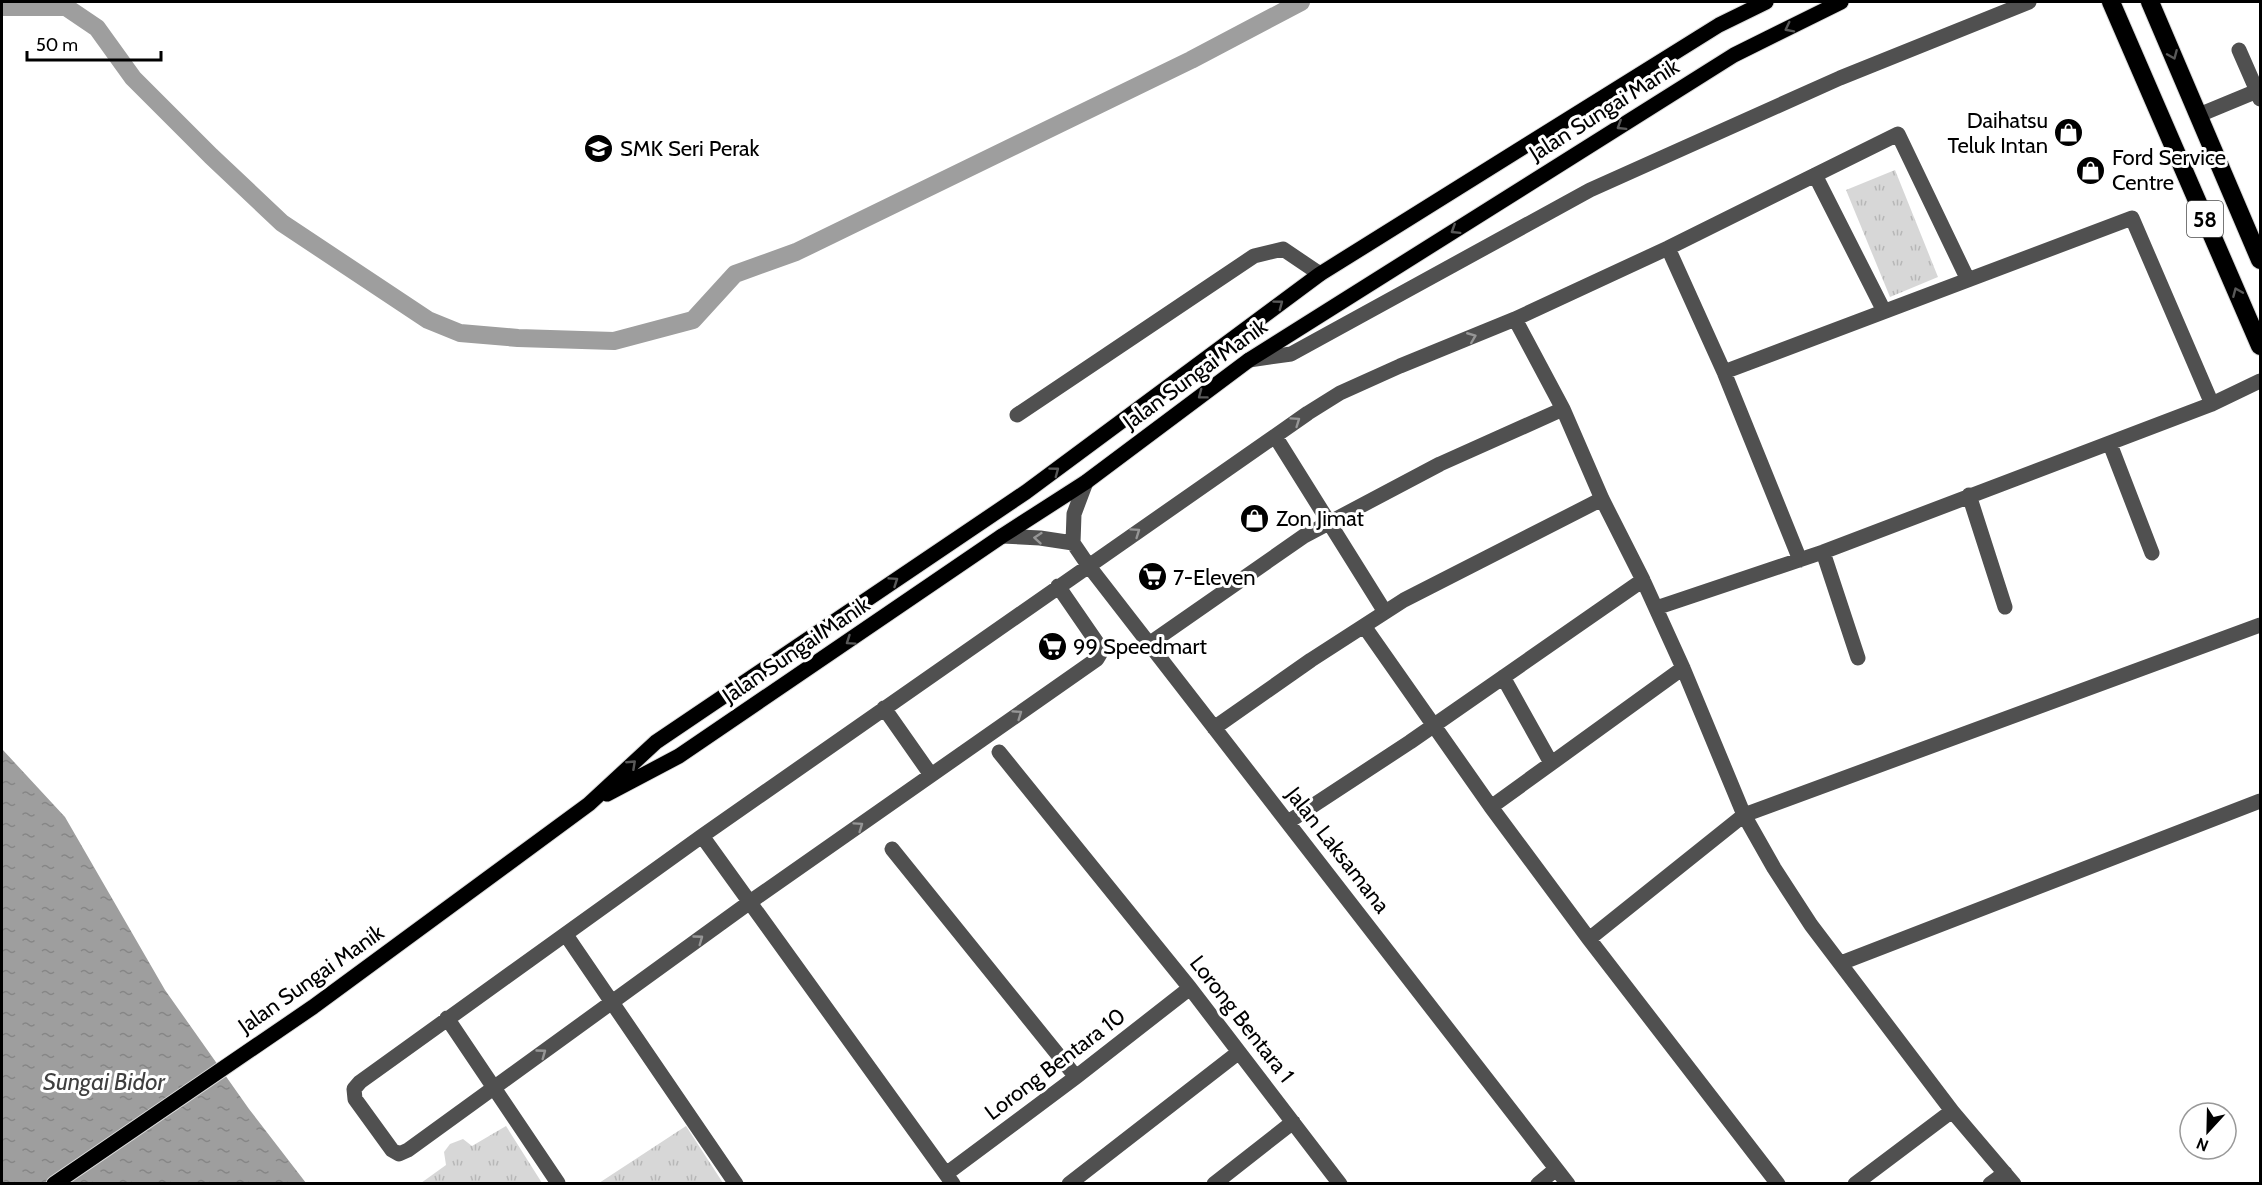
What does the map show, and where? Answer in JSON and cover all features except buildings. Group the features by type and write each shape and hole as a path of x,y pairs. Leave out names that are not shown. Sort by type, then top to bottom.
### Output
{"highway":[{"name":"58","path":"2111,2 2260,346"},
{"name":"58","path":"2150,2 2260,260"}],"main road":[{"name":"Jalan Sungai Manik","path":"54,1184 313,1007 589,804 656,742 1026,492 1320,274 1719,25 1766,2"},
{"name":"Jalan Sungai Manik","path":"589,804 680,756 1002,536 1086,482 1249,360 1734,55 1841,2"}],"street":[{"path":"1249,360 1291,354 1580,196 1840,78 2030,2"},
{"path":"2199,115 2259,95 2239,50"},
{"path":"1058,586 1100,647 1097,659 750,902 408,1150 399,1154 392,1150 355,1099 354,1089 360,1082 884,708 1058,586 1088,565 1340,393 1515,319 1668,248 1898,134 1968,280"},
{"path":"1815,175 1884,311"},
{"path":"1724,372 2132,218 2212,404"},
{"path":"1668,248 1724,372 1800,560"},
{"path":"1017,416 1254,256 1283,249 1320,274"},
{"path":"1515,319 1563,409 1602,499 1656,608 1744,815 1792,897 1952,1111 2009,1178 1990,1184"},
{"path":"1656,608 1823,552 2110,444 2212,404 2260,381"},
{"path":"1149,644 1304,536 1440,464 1563,409"},
{"path":"1275,436 1385,612"},
{"path":"2110,444 2152,553"},
{"path":"1002,536 1073,543 1074,514 1086,482"},
{"path":"1970,495 2005,607"},
{"path":"1214,728 1385,612 1443,579 1602,499"},
{"name":"Jalan Laksamana","path":"1073,543 1568,1184"},
{"path":"1823,552 1858,658"},
{"path":"1288,822 1643,580"},
{"path":"1589,939 1744,815 2260,625"},
{"path":"1364,626 1491,807 1589,939 1778,1184"},
{"path":"1491,807 1683,668"},
{"path":"1503,677 1551,763"},
{"path":"884,708 931,775"},
{"name":"Lorong Bentara 1","path":"999,752 1190,988 1340,1184"},
{"path":"1841,963 2260,801"},
{"path":"702,836 949,1179"},
{"path":"892,849 1076,1077"},
{"path":"566,935 736,1184"},
{"name":"Lorong Bentara 10","path":"949,1179 1190,988"},
{"path":"447,1018 558,1183"},
{"path":"1069,1184 1239,1052"},
{"path":"1855,1184 1952,1111"},
{"path":"1215,1183 1293,1122"},
{"path":"1538,1184 1556,1169"}],"green space":[{"path":"1895,170 1938,277 1890,297 1846,190"},
{"path":"506,1126 542,1183 421,1183 446,1165 444,1152 450,1144 463,1139 472,1146"},
{"path":"686,1126 723,1183 599,1183"}],"water":[{"name":"Sungai Bidor","path":"2,749 65,817 165,990 249,1109 306,1183 2,1183"}],"waterway":[{"path":"2,7 66,7 97,28 133,78 282,223 428,320 460,333 518,338 614,341 693,320 735,274 796,252 1191,60 1301,2"}],"place":[{"name":"Daihatsu Teluk Intan","path":"2069,133"},
{"name":"SMK Seri Perak","path":"599,148"},
{"name":"Ford Service Centre","path":"2091,170"},
{"name":"Zon Jimat","path":"1255,518"},
{"name":"7-Eleven","path":"1152,577"},
{"name":"99 Speedmart","path":"1052,646"}]}
